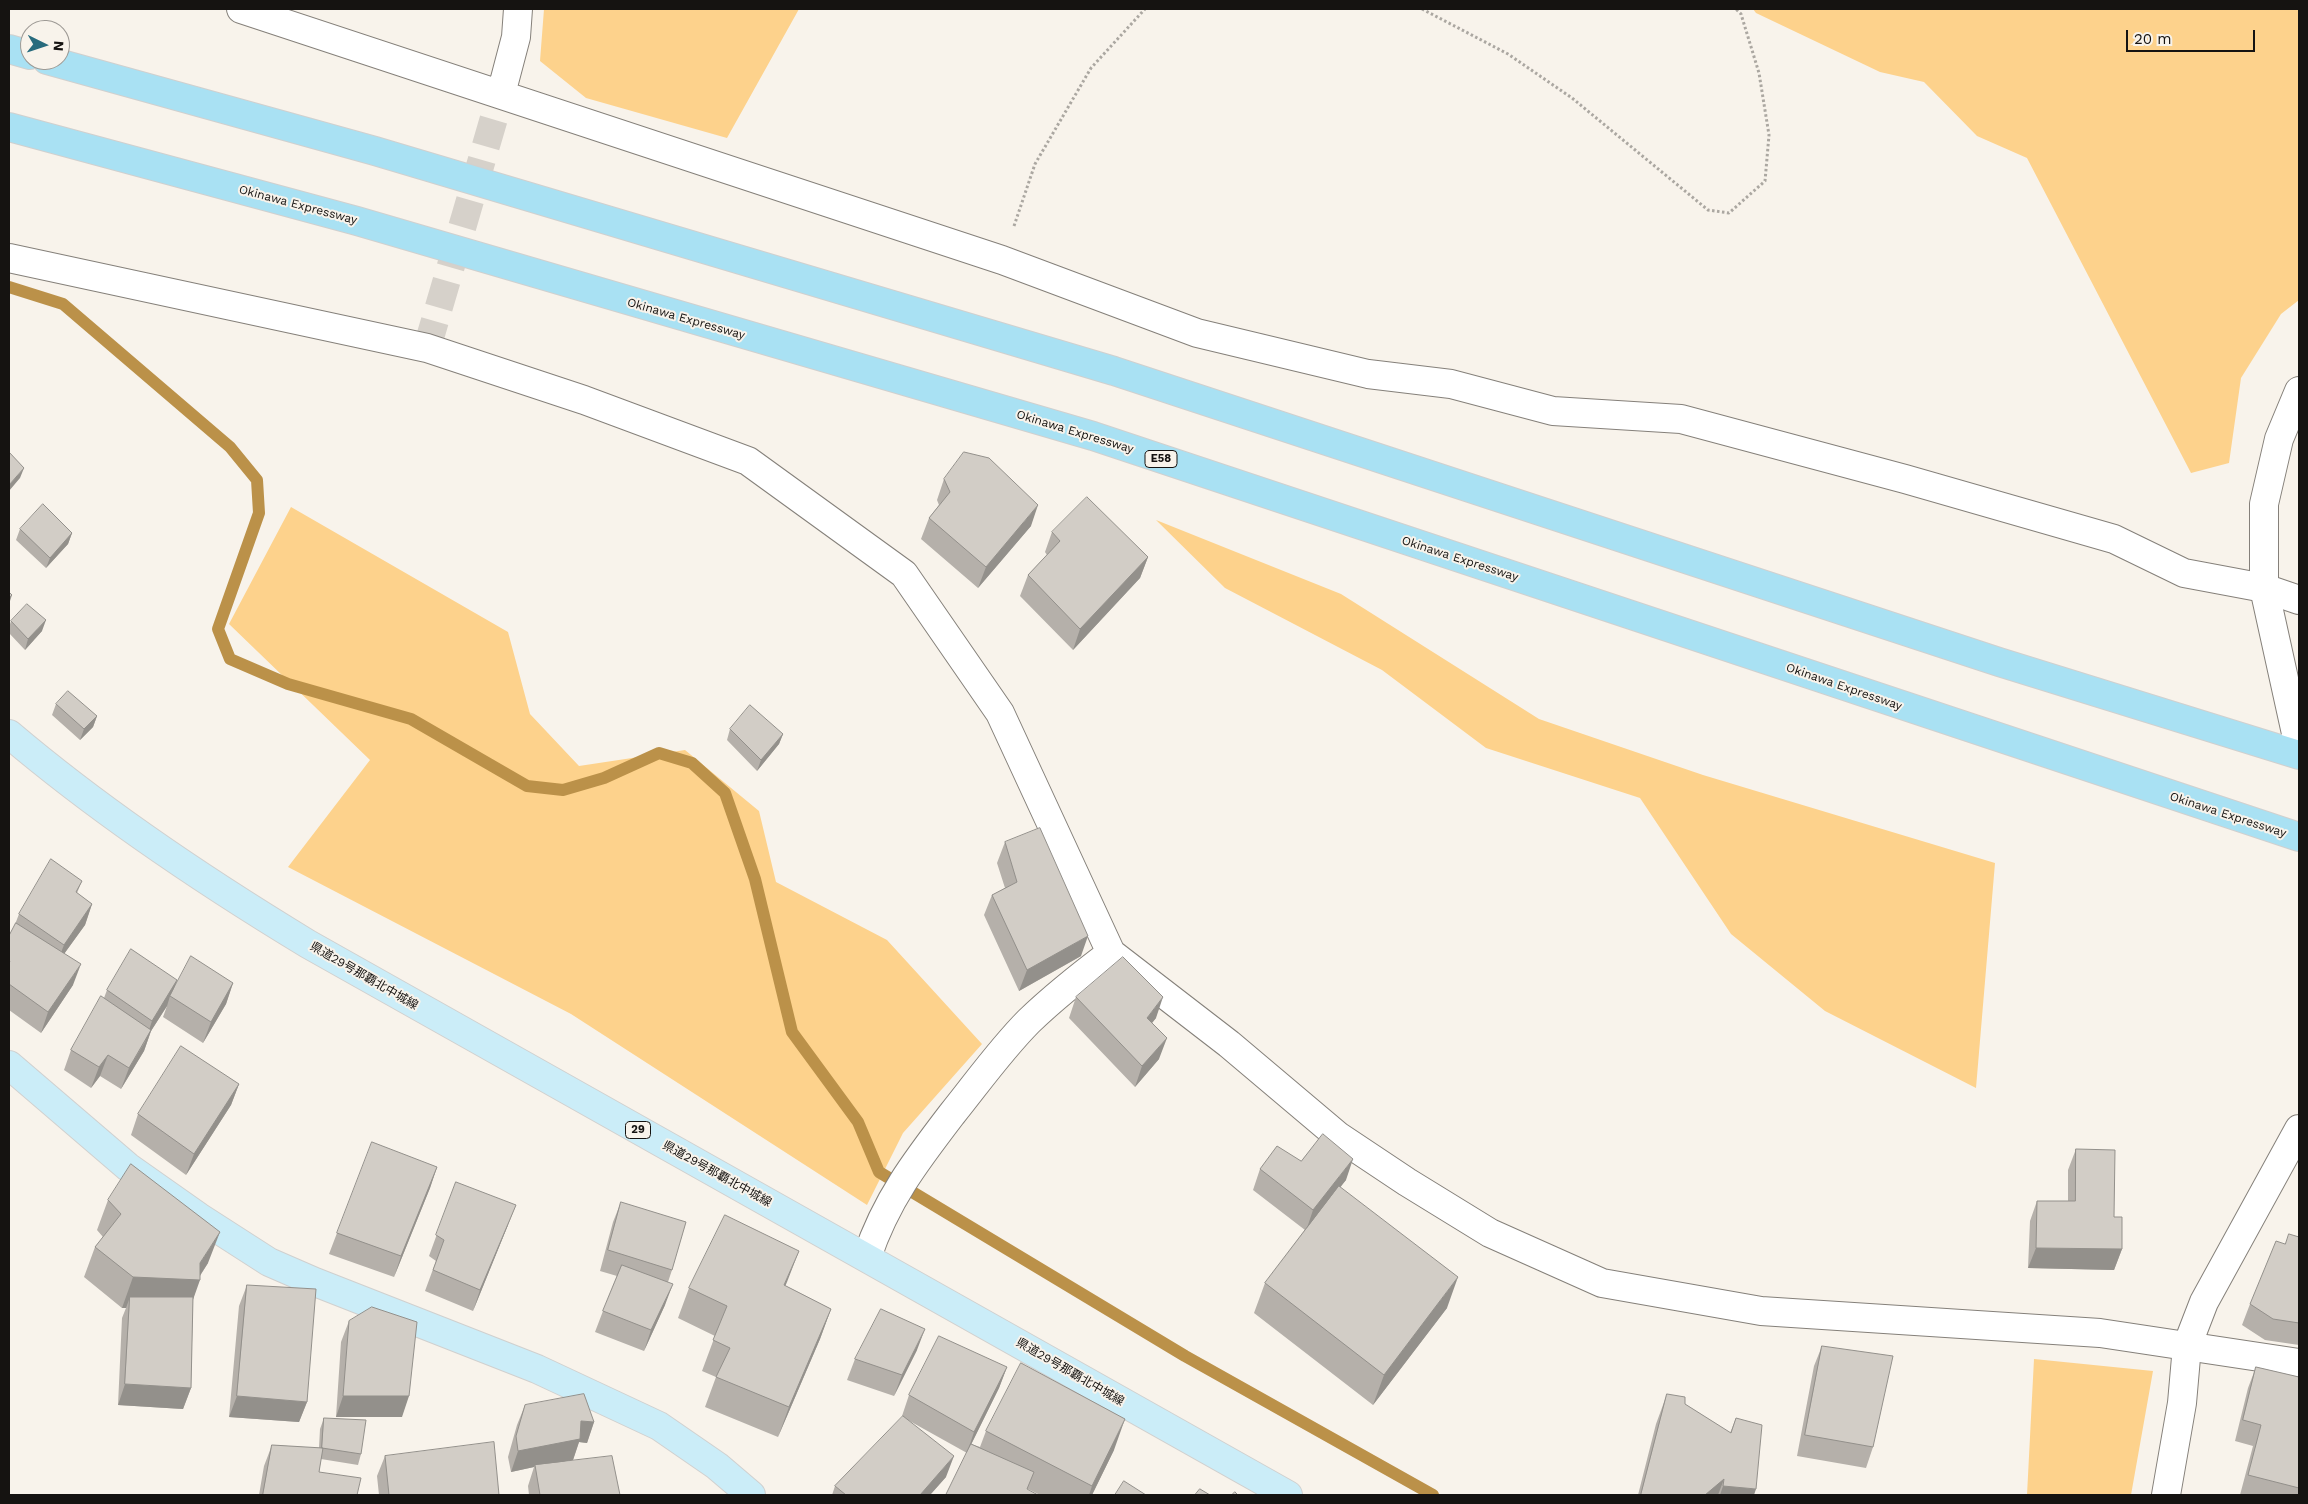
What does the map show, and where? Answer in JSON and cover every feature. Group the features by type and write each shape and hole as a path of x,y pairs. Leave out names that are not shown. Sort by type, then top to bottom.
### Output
{"highway":[{"path":"70,66 375,151 1114,371 1999,662 2299,755"},
{"name":"Okinawa Expressway","path":"9,127 357,221 1093,436 2299,837"}],"main road":[{"name":"県道29号那覇北中城線","path":"9,734 56,774 157,848 300,940 1288,1495"},
{"path":"9,1066 128,1167 269,1262 315,1282 537,1369 659,1426 717,1466 751,1495"}],"street":[{"path":"242,9 1002,260 1197,333 1368,374 1451,384 1553,410 1681,419 1905,479 2114,539 2184,573 2264,588 2299,600"},
{"path":"501,94 516,37 518,9"},
{"path":"9,258 427,348 584,400 748,461 904,574 1000,712 1111,953 1229,1044 1338,1136 1407,1182 1490,1233 1602,1283 1762,1311 2100,1333 2299,1362"},
{"path":"2299,391 2279,439 2264,504 2264,588 2299,747"},
{"path":"867,1257 877,1227 910,1168 986,1070 1028,1022 1066,987 1111,953"},
{"path":"2166,1495 2182,1402 2187,1346 2204,1302 2299,1128"}],"path":[{"path":"1002,260 1035,164 1091,68 1145,9"},
{"path":"1422,9 1508,54 1572,98 1708,210 1730,213 1765,181 1769,135 1759,72 1740,14 1736,9"}],"shaded area":[{"path":"544,9 799,9 727,138 586,98 540,61"},
{"path":"1753,9 2299,9 2299,300 2281,314 2241,378 2229,463 2191,473 2027,158 1977,136 1924,82 1880,72 1756,13"},
{"path":"291,507 508,632 530,714 579,766 685,750 759,811 776,882 887,940 982,1044 903,1133 867,1205 571,1014 288,867 370,760 229,624"},
{"path":"1156,520 1341,594 1539,719 1703,775 1995,863 1976,1088 1825,1011 1731,934 1640,798 1486,748 1382,670 1225,588"},
{"path":"2034,1359 2153,1371 2131,1495 2027,1495"}],"building":[{"path":"9,452 24,468 9,485"},
{"path":"964,452 989,458 1038,505 986,567 929,518 950,492 944,479"},
{"path":"1087,497 1148,557 1080,629 1028,575 1060,541 1052,532"},
{"path":"43,504 72,533 50,558 20,529"},
{"path":"27,604 46,620 28,639 11,621"},
{"path":"68,691 97,716 84,729 56,704"},
{"path":"750,705 783,734 761,760 730,729"},
{"path":"1040,828 1088,936 1027,970 992,895 1017,882 1005,842"},
{"path":"51,859 82,881 76,892 92,904 64,945 19,914"},
{"path":"16,923 81,964 48,1012 9,984 9,936"},
{"path":"131,949 177,980 152,1021 107,990"},
{"path":"191,956 233,983 211,1022 170,996"},
{"path":"1123,957 1163,997 1147,1018 1167,1038 1142,1066 1076,997"},
{"path":"101,996 151,1030 129,1068 108,1055 99,1067 71,1050"},
{"path":"181,1046 239,1084 194,1154 138,1114"},
{"path":"1323,1134 1353,1159 1313,1210 1260,1169 1277,1146 1301,1161"},
{"path":"372,1142 437,1167 401,1256 337,1233"},
{"path":"2076,1149 2115,1150 2114,1217 2122,1217 2122,1249 2036,1248 2037,1201 2075,1201"},
{"path":"131,1164 220,1232 200,1263 200,1280 133,1277 95,1247 121,1214 108,1200"},
{"path":"456,1182 516,1205 480,1290 433,1270 444,1240 436,1235"},
{"path":"1339,1186 1458,1277 1384,1375 1265,1283"},
{"path":"621,1202 686,1222 672,1270 608,1250"},
{"path":"725,1215 799,1251 784,1285 831,1309 789,1407 716,1377 730,1348 713,1340 727,1306 689,1288"},
{"path":"2289,1234 2299,1237 2299,1323 2273,1319 2250,1304 2276,1241 2285,1244"},
{"path":"622,1265 673,1284 651,1330 603,1311"},
{"path":"247,1285 316,1289 307,1402 237,1396"},
{"path":"130,1297 193,1297 191,1388 125,1384"},
{"path":"372,1307 417,1322 409,1396 343,1396 349,1321"},
{"path":"881,1309 925,1329 902,1375 855,1359"},
{"path":"939,1336 1007,1367 974,1432 909,1395"},
{"path":"1822,1346 1893,1356 1873,1447 1805,1435"},
{"path":"1021,1363 1125,1419 1092,1486 986,1431"},
{"path":"2256,1367 2299,1377 2299,1488 2248,1475 2261,1425 2243,1420"},
{"path":"584,1394 594,1422 581,1421 580,1439 518,1451 516,1436 525,1405"},
{"path":"1667,1394 1685,1397 1685,1404 1731,1433 1736,1418 1762,1425 1756,1489 1723,1486 1724,1479 1705,1495 1641,1495"},
{"path":"903,1416 954,1456 920,1495 846,1495 835,1486"},
{"path":"324,1418 366,1420 361,1454 322,1448"},
{"path":"494,1442 499,1495 389,1495 385,1456"},
{"path":"971,1444 1034,1472 1027,1489 1038,1495 946,1495"},
{"path":"272,1445 323,1448 319,1472 361,1478 357,1495 263,1495"},
{"path":"612,1456 620,1495 540,1495 535,1465"},
{"path":"1124,1481 1146,1495 1115,1495"},
{"path":"1200,1489 1210,1495 1195,1495"}],"waterway":[{"path":"9,287 63,304 230,447 257,480 259,513 218,629 230,659 288,684 411,719 527,786 563,790 604,778 659,753 692,763 725,793 755,879 792,1032 858,1122 879,1172 1185,1356 1433,1495"}],"tunnel":[{"path":"427,348 501,94"}]}
